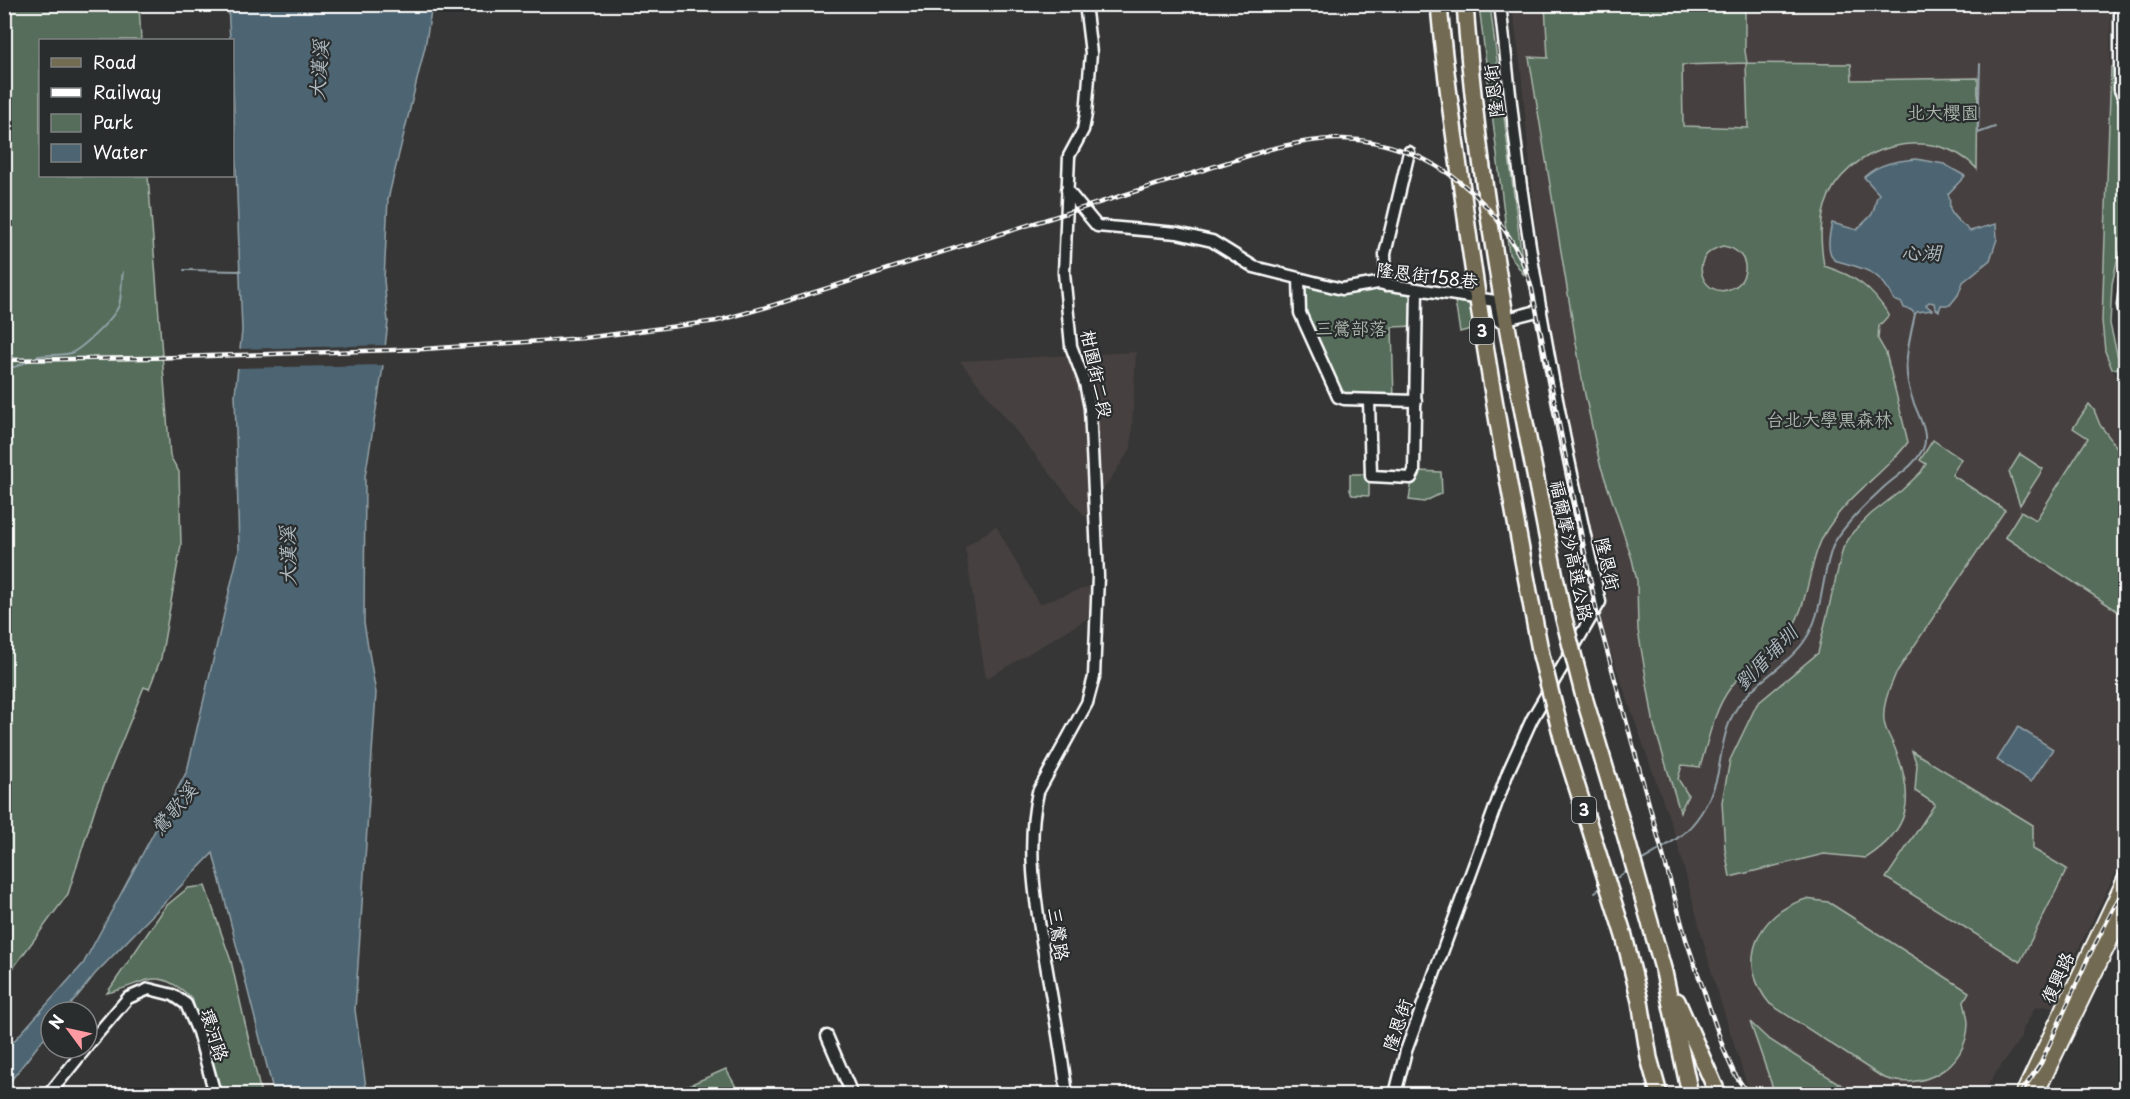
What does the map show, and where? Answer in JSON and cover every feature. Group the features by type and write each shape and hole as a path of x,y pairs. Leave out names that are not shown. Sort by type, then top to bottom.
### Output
{"highway":[{"name":"3","path":"1439,4 1444,69 1477,298 1510,496 1541,655 1565,749 1624,936 1640,1001 1649,1058 1659,1095"},
{"name":"福爾摩沙高速公路","path":"1465,4 1468,50 1483,171 1505,320 1561,607 1584,697 1626,834 1664,972 1690,1095"},
{"path":"1664,972 1718,1095"},
{"path":"1649,1058 1652,1095"}],"main road":[{"name":"復興路","path":"2023,1095 2126,877"},
{"name":"復興路","path":"2036,1095 2126,908"}],"street":[{"name":"柑園街二段","path":"1044,779 1087,703 1094,677 1096,652 1098,576 1090,408 1071,346 1064,273 1069,156 1083,129 1091,53 1085,4"},
{"name":"隆恩街","path":"1395,1095 1406,1051 1508,772 1532,719 1600,602 1574,492 1541,310 1521,185 1500,4"},
{"path":"2120,4 2120,90 2126,103"},
{"path":"1386,285 1385,254 1409,152"},
{"name":"隆恩街158巷","path":"1067,190 1096,226 1177,233 1212,241 1254,267 1342,289 1378,283 1496,301 1499,321 1505,320"},
{"path":"1299,278 1300,313 1338,397 1416,401"},
{"path":"2126,278 2123,305 2126,319"},
{"path":"1369,400 1371,476 1411,478 1414,472 1417,289"},
{"path":"1505,320 1541,310"},
{"name":"三鶯路","path":"1044,779 1034,808 1032,852 1034,892 1067,1095"},
{"name":"環河路","path":"99,1032 128,998 149,989 172,995 186,1004 198,1032 215,1095"},
{"path":"828,1036 852,1095"},
{"name":"環河路","path":"49,1095 76,1060"}],"shaded area":[{"path":"1512,5 2111,5 2105,351 2112,369 2126,391 2125,854 2070,966 2054,1006 2035,1007 2021,1033 2022,1036 1986,1087 1984,1094 1750,1094 1714,981 1676,838 1597,613 1608,596 1569,439 1535,222 1521,69"},
{"path":"1136,352 1131,448 1085,517 960,361"},
{"path":"996,526 1039,604 1090,586 1090,617 986,679 965,547"}],"green space":[{"path":"1745,4 1747,63 1851,64 1852,80 1978,78 1977,169 1959,154 1937,146 1914,144 1891,147 1869,155 1850,168 1835,185 1825,206 1821,236 1824,266 1862,284 1876,297 1889,315 1879,326 1878,339 1886,353 1908,442 1895,458 1847,504 1830,525 1822,538 1805,597 1794,625 1785,638 1743,674 1725,696 1712,726 1700,767 1682,765 1678,779 1688,795 1680,812 1654,725 1638,630 1637,581 1632,559 1600,464 1583,385 1529,57 1548,58 1545,5","holes":["1746,63 1748,128 1683,126 1682,65","1723,246 1741,255 1745,269 1738,285 1722,291 1713,289 1707,283 1702,276 1701,267 1704,258 1711,251"]},
{"path":"5,5 139,5 141,39 39,39 39,177 148,177 170,456 179,472 181,545 161,658 149,689 144,687 96,805 68,894 5,979"},
{"path":"1479,5 1490,5 1524,275 1509,254"},
{"path":"2111,67 2120,67 2126,103 2125,239 2112,284 2110,324 2117,354 2124,371 2120,368 2112,369 2105,351 2102,321"},
{"name":"三鶯部落","path":"1299,278 1342,289 1378,283 1417,289 1416,326 1392,327 1394,401 1344,399 1300,313"},
{"path":"1454,295 1495,301 1499,321 1460,332"},
{"path":"2089,404 2100,425 2125,458 2125,616 2005,537 2021,511 2036,520 2088,438 2073,428"},
{"path":"1933,440 1961,459 1952,475 2005,510 1896,673 1887,696 1884,708 1885,725 1906,784 1905,812 1900,824 1881,847 1866,858 1824,854 1730,877 1725,849 1722,802 1730,760 1757,704 1818,653 1843,548 1853,532 1921,472 1926,464 1920,460"},
{"path":"2020,454 2043,469 2020,505 2009,472"},
{"path":"1417,471 1441,472 1442,493 1424,502 1409,500 1412,480"},
{"path":"1350,474 1369,474 1369,496 1352,495"},
{"path":"1912,751 2033,825 2033,849 2067,869 2020,962 1886,878 1935,804 1915,791 1917,765"},
{"path":"205,886 231,961 261,1094 218,1094 192,998 179,988 159,979 151,979 107,993 166,906 188,888"},
{"path":"1806,899 1828,902 1969,992 1964,1001 1968,1018 1966,1040 1950,1064 1939,1073 1911,1082 1882,1077 1770,1004 1759,988 1754,972 1753,956 1756,941 1775,916 1789,906"},
{"path":"1750,1022 1767,1038 1856,1094 1775,1094"},
{"path":"726,1069 740,1094 671,1093"}],"water":[{"path":"228,5 432,5 425,47 388,199 384,280 388,322 365,477 364,623 376,693 355,1010 367,1094 274,1094 213,853 95,974 74,1000 51,1000 83,964 187,771 239,550 235,394 242,331 234,113 234,39 230,39"},
{"name":"心湖","path":"1916,159 1944,164 1965,176 1948,194 1951,212 1970,231 1996,224 1997,239 1990,260 1963,282 1958,295 1950,305 1941,305 1939,311 1935,308 1934,303 1929,302 1926,305 1932,310 1915,314 1904,308 1902,303 1894,300 1877,276 1862,268 1834,260 1829,242 1832,223 1857,230 1872,214 1879,194 1864,177 1882,166"},
{"path":"2018,727 2053,749 2031,782 1997,760"},
{"path":"39,1013 39,1044 5,1088 5,1051"}],"pier":[{"path":"389,345 386,365 235,368 237,349"}],"waterway":[{"path":"1980,64 1978,133 1995,127"},
{"path":"184,270 241,271"},
{"path":"4,367 18,366 39,356 71,353 83,345 98,332 119,305 123,272"},
{"name":"劉厝埔圳","path":"1639,862 1680,836 1691,826 1706,805 1718,772 1726,733 1735,711 1750,692 1787,661 1810,631 1819,607 1826,568 1834,543 1857,514 1883,488 1910,466 1923,449 1924,431 1907,378 1908,347 1915,314"},
{"name":"劉厝埔圳","path":"1612,881 1630,869"},
{"name":"劉厝埔圳","path":"1595,892 1602,887"}],"railway":[{"path":"4,360 424,349 584,338 717,321 1270,149 1315,140 1343,139 1375,143 1406,151 1435,165 1462,183 1485,205 1505,230 1521,259 1532,289 1598,618 1686,939 1724,1050 1734,1073 1748,1094"},
{"path":"2126,281 2123,303 2126,331"},
{"path":"2020,1094 2041,1063 2088,958 2126,884"}],"water label":[{"name":"大漢溪","path":"319,70"},
{"name":"大漢溪","path":"288,556"},
{"name":"鶯歌溪","path":"174,809"}],"park label":[{"name":"北大櫻園","path":"1943,113"},
{"name":"台北大學黒森林","path":"1829,420"}]}
